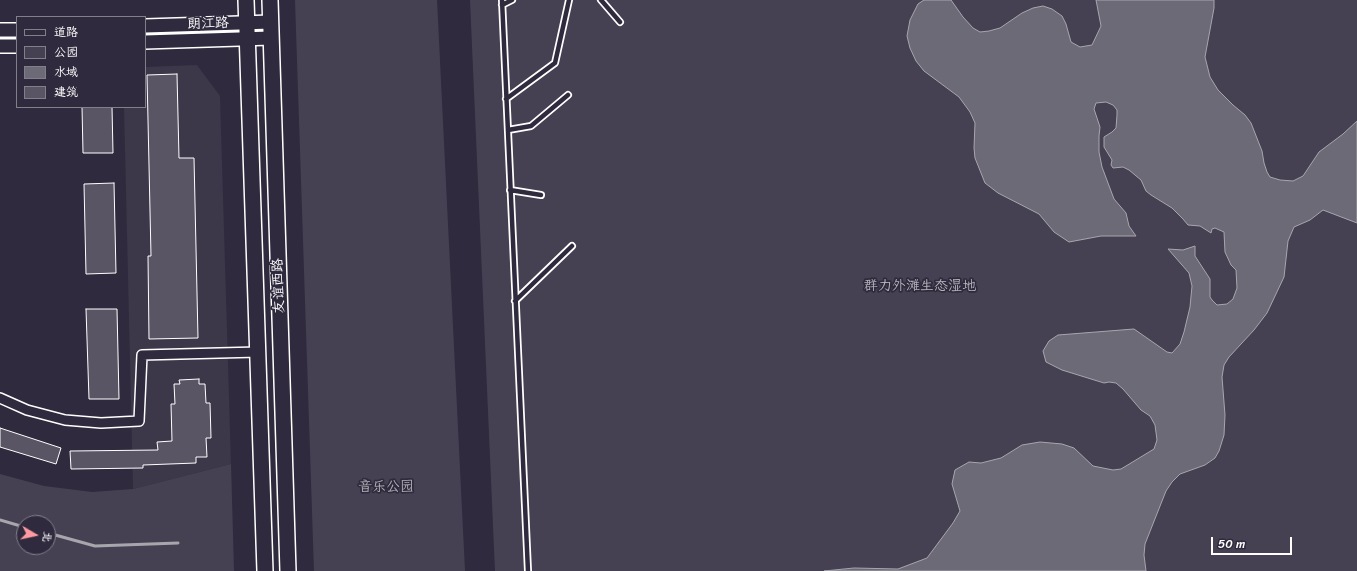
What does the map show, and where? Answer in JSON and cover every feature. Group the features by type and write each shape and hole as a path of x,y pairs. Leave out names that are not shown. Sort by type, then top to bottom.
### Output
{"main road":[{"name":"友谊西路","path":"246,0 265,571"},
{"name":"友谊西路","path":"270,0 288,571"},
{"name":"朗江路","path":"146,26 271,22"},
{"path":"0,30 16,30"},
{"name":"朗江路","path":"146,42 271,38"},
{"path":"0,46 16,46"}],"street":[{"path":"0,398 27,410 65,420 95,423 139,421 142,355 258,352"}],"lane":[{"path":"512,0 502,3 528,571"},
{"path":"506,99 555,63 569,0"},
{"path":"601,0 620,22"},
{"path":"508,130 531,126 568,95"},
{"path":"510,190 541,194"},
{"path":"515,301 572,246"}],"shaded area":[{"path":"197,65 220,96 231,464 133,489 124,108 146,108 146,67"}],"green space":[{"name":"音乐公园","path":"295,0 437,0 465,571 314,571"},
{"name":"群力外滩生态湿地","path":"470,0 1357,0 1357,571 495,571"},
{"path":"231,464 234,571 0,571 0,474 44,486 92,492 133,489"}],"water":[{"path":"924,0 951,0 963,17 973,28 980,32 1000,28 1022,13 1033,8 1043,6 1052,9 1062,16 1071,42 1080,47 1092,45 1101,26 1096,0 1214,0 1214,8 1205,57 1210,77 1218,90 1245,115 1251,123 1270,177 1280,180 1293,181 1303,176 1319,152 1343,134 1357,121 1357,223 1323,210 1310,220 1294,227 1288,241 1284,277 1267,313 1254,330 1229,357 1224,365 1222,377 1225,415 1224,435 1219,451 1215,458 1205,465 1180,474 1166,491 1145,544 1144,555 1146,571 824,571 854,568 898,569 927,558 960,511 952,484 955,470 969,462 981,463 1001,458 1022,445 1040,442 1062,444 1074,448 1093,466 1113,470 1121,469 1154,449 1157,440 1155,425 1150,416 1141,410 1123,389 1116,383 1104,383 1062,370 1046,362 1043,351 1049,341 1058,335 1134,329 1167,352 1172,353 1180,344 1184,332 1190,307 1192,286 1189,273 1168,249 1183,250 1195,246 1195,256 1210,279 1210,297 1217,305 1227,304 1233,299 1237,288 1236,270 1231,265 1225,252 1224,232 1215,228 1212,229 1211,233 1200,226 1188,225 1172,208 1146,191 1141,180 1129,170 1123,167 1113,168 1111,165 1112,160 1104,147 1104,137 1116,128 1117,110 1113,105 1106,102 1096,103 1094,109 1100,127 1099,152 1102,167 1114,199 1126,213 1129,226 1136,236 1101,236 1069,242 1054,232 1039,214 998,193 985,183 975,158 975,123 970,112 959,97 924,71 916,61 910,48 907,36 910,20 918,4"}],"building":[{"path":"177,74 179,158 194,158 198,338 149,339 148,256 151,256 147,75"},
{"path":"82,108 112,108 113,153 83,153"},
{"path":"114,183 116,273 86,274 84,184"},
{"path":"86,309 117,309 119,399 89,399"},
{"path":"199,379 199,384 205,384 206,403 210,403 211,438 206,438 207,457 196,457 196,463 143,465 143,468 71,469 70,451 158,450 157,442 172,441 171,404 175,404 174,384 180,384 179,380"},
{"path":"0,428 61,448 56,464 0,447"}],"waterway":[{"path":"0,520 16,525"},
{"path":"56,535 95,546 178,543"}]}
